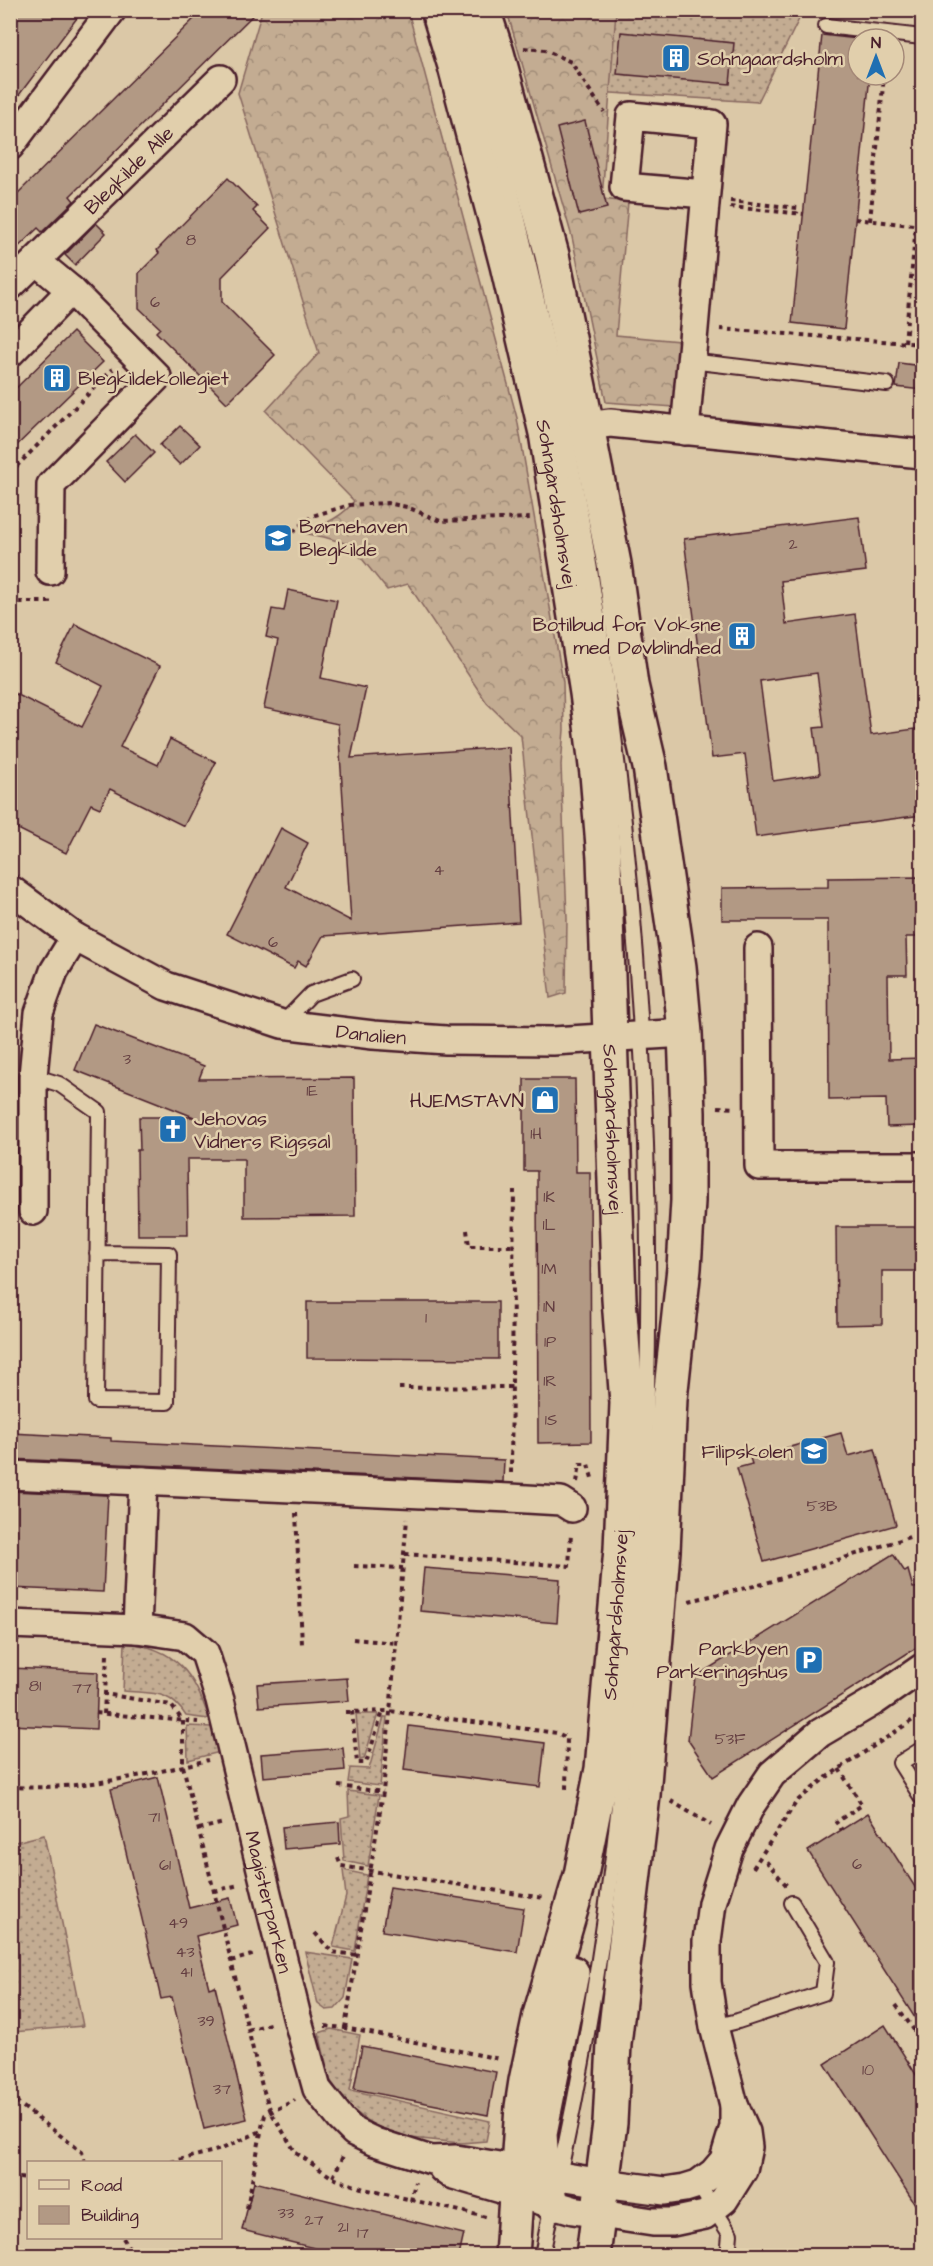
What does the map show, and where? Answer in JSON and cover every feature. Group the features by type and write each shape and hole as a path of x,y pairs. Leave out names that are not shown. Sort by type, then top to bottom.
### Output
{"street":[{"path":"10,146 112,10"},
{"name":"Sohngårdsholmsvej","path":"438,10 507,265 546,433 584,669 626,1037 619,1299 627,1403 621,1549 603,1769 594,1820 580,1875 540,2015 522,2107 558,2190 593,2256"},
{"name":"Sohngårdsholmsvej","path":"483,10 552,255 614,564 631,685 650,767 679,967 685,1033 688,1142 684,1268 670,1398 663,1551 650,1726 614,2044 610,2122 558,2190 512,2256"},
{"name":"Blegkilde Alle","path":"10,285 221,79"},
{"path":"685,431 712,124 631,116 624,187 705,199"},
{"path":"36,261 71,290 157,377 51,485 50,571"},
{"path":"10,353 71,290"},
{"path":"587,426 610,423 922,454"},
{"name":"Danalien","path":"10,889 75,938 166,986 282,1024 373,1035 446,1040 553,1041 685,1033"},
{"path":"33,1211 22,1076 39,1013 54,971 75,938"},
{"path":"758,948 759,1166 922,1166"},
{"path":"10,1474 510,1497 561,1501 572,1508"},
{"path":"137,1629 143,1481"},
{"name":"Magisterparken","path":"10,1624 137,1629 185,1636 205,1653 226,1725 317,2088 341,2120 354,2132 375,2142 431,2160 456,2159 558,2190"},
{"path":"558,2190 644,2222 672,2222 705,2215 714,2210 734,2187 746,2159 746,2132 734,2105 714,2027 707,1982 707,1941 712,1903 729,1849 752,1805 772,1774 820,1733 876,1700 922,1668"},
{"path":"558,2190 665,2191 698,2184 713,2173 724,2160 734,2127 734,2105"},
{"path":"558,2190 576,2239 571,2256"}],"lane":[{"path":"460,10 477,63 530,263 566,431 591,571 626,828 626,1037 647,1132 648,1403 642,1551 627,1730 600,1955 573,2116 542,2256"},
{"path":"826,26 922,37"},
{"path":"690,362 887,384"},
{"path":"282,1024 311,994 352,980"},
{"path":"22,1076 59,1084 99,1112 97,1253 96,1401 167,1402 169,1254 97,1253"},
{"path":"922,1749 900,1763 922,1798"},
{"path":"714,2027 823,1994 827,1962 792,1903"},
{"path":"698,2184 729,2234 728,2256"}],"path":[{"path":"521,48 545,50 571,62 628,148"},
{"path":"870,221 883,87"},
{"path":"705,199 804,214"},
{"path":"855,219 922,226"},
{"path":"905,342 916,225"},
{"path":"693,327 922,344"},
{"path":"10,473 131,350"},
{"path":"293,532 312,516 350,505 387,503 407,507 440,521 540,518"},
{"path":"510,1497 514,1190"},
{"path":"467,1230 469,1246 513,1246"},
{"path":"399,1388 512,1388"},
{"path":"298,1489 296,1523 300,1563 302,1644"},
{"path":"345,2028 383,1792 409,1494"},
{"path":"405,1554 569,1566 572,1508"},
{"path":"685,1602 763,1584 922,1533"},
{"path":"354,1566 403,1568"},
{"path":"353,1639 396,1643"},
{"path":"104,1714 107,1654"},
{"path":"105,1694 171,1705 183,1721 183,1766"},
{"path":"352,1711 357,1763 366,1763 383,1711"},
{"path":"346,1712 390,1711 557,1733 567,1738 566,1794"},
{"path":"96,1713 226,1725"},
{"path":"10,1787 44,1788 154,1773 232,1754"},
{"path":"839,1769 862,1805 836,1822 842,1830"},
{"path":"338,1786 383,1792"},
{"path":"665,1797 713,1826"},
{"path":"198,1829 211,1826"},
{"path":"338,1858 341,1866 536,1897"},
{"path":"766,1861 788,1886 792,1903"},
{"path":"214,1891 225,1888"},
{"path":"315,1933 332,1952 357,1955"},
{"path":"231,1961 244,1957"},
{"path":"896,2005 922,2043"},
{"path":"302,2033 329,2025 501,2059"},
{"path":"914,2030 922,2025"},
{"path":"248,2030 264,2026"},
{"path":"10,2084 18,2103 82,2152 84,2161"},
{"path":"247,2208 265,2115 317,2088"},
{"path":"178,2161 222,2149 261,2131"},
{"path":"333,2178 341,2161"},
{"path":"10,2176 27,2179"},
{"path":"411,2201 414,2186"},
{"path":"124,2239 130,2249 139,2256"}],"green space":[{"path":"262,11 408,11 517,418 563,682 564,730 561,765 567,918 566,993 550,998 521,736 487,703 408,584 387,590 351,545 303,533 338,516 354,501 266,411 319,353 238,93"},
{"path":"507,11 803,11 758,102 530,88"},
{"path":"507,11 616,11 602,199 628,202 616,335 679,341 674,407 606,402 572,237"},
{"path":"125,1643 157,1650 180,1666 197,1689 209,1719 186,1716 173,1701 159,1694 123,1691"},
{"path":"356,1714 378,1714 364,1759 360,1760"},
{"path":"384,1717 387,1717 380,1786 348,1782 350,1768 369,1769"},
{"path":"187,1726 212,1727 220,1752 188,1760"},
{"path":"348,1791 379,1795 368,1866 344,1861 341,1818 349,1816"},
{"path":"44,1835 83,2026 13,2032 11,1843"},
{"path":"343,1870 367,1875 355,1951 333,1947 346,1896"},
{"path":"305,1952 352,1959 345,1998 335,2009 326,2010 318,2004"},
{"path":"331,2029 360,2035 350,2090 490,2121 486,2141 461,2143 411,2138 373,2125 348,2106 330,2080 319,2033"}],"building":[{"path":"10,10 83,10 10,107"},
{"path":"203,10 258,10 70,196 74,201 42,232 38,228 10,255 10,201"},
{"name":"Sohngaardsholm","path":"621,32 734,43 730,84 617,74"},
{"path":"822,35 846,38 846,87 869,87 844,329 792,323"},
{"path":"585,121 607,208 579,215 557,128"},
{"path":"228,178 257,207 253,211 270,228 222,277 222,302 275,355 227,403 156,332 160,328 139,308 139,273 159,253 157,250"},
{"path":"96,223 106,233 75,265 65,255"},
{"name":"Blegkildekollegiet","path":"73,332 103,362 10,452 10,394"},
{"path":"899,363 922,366 922,390 896,387"},
{"path":"180,426 200,445 180,465 160,445"},
{"path":"135,434 154,453 125,482 106,462"},
{"path":"859,517 866,571 781,581 786,624 855,614 871,735 922,728 922,815 756,837 745,754 712,758 684,539","holes":["817,673 824,727 814,728 820,774 773,781 760,681"]},
{"path":"288,590 337,600 321,678 366,688 351,758 509,747 519,922 323,936 306,966 298,961 294,968 227,934 281,828 308,843 286,887 351,921 338,724 264,708 278,640 266,637 272,609 284,611"},
{"path":"75,624 160,666 120,747 158,765 170,739 216,762 184,826 110,789 100,808 91,804 66,853 10,825 10,691 82,727 103,686 56,662"},
{"path":"922,877 922,937 906,937 907,975 888,975 889,1059 922,1058 922,1126 887,1127 886,1099 829,1100 828,920 722,920 722,888 828,887 828,878"},
{"path":"94,1024 204,1066 199,1079 354,1078 355,1216 244,1217 244,1159 187,1159 188,1235 138,1235 139,1117 194,1117 75,1070"},
{"path":"524,1079 575,1079 576,1172 590,1172 591,1442 538,1443 537,1171 524,1171"},
{"path":"836,1227 922,1227 922,1271 882,1271 882,1324 837,1325"},
{"path":"307,1302 498,1302 498,1359 307,1358"},
{"path":"10,1433 111,1438 111,1441 504,1460 503,1482 10,1459"},
{"path":"841,1433 848,1456 875,1449 896,1525 764,1562 737,1468 752,1464 750,1458"},
{"path":"10,1491 108,1495 103,1592 10,1588"},
{"name":"Parkbyen Parkeringshus","path":"893,1554 905,1572 908,1570 913,1588 922,1587 922,1644 713,1777 688,1740 695,1677"},
{"path":"424,1568 560,1579 557,1623 420,1611"},
{"path":"10,1668 98,1672 96,1729 10,1725"},
{"path":"347,1678 349,1701 259,1707 257,1684"},
{"path":"409,1726 545,1743 540,1787 404,1770"},
{"path":"343,1748 345,1770 263,1777 261,1754"},
{"path":"158,1777 189,1908 230,1898 237,1925 196,1936 209,1988 215,1986 247,2119 204,2129 172,1997 161,1999 111,1789"},
{"path":"868,1813 922,1898 922,2029 808,1851"},
{"path":"339,1822 340,1844 284,1849 282,1827"},
{"path":"390,1887 524,1908 517,1952 382,1931"},
{"path":"885,2025 922,2084 922,2215 825,2064"},
{"path":"362,2046 496,2072 488,2115 354,2089"},
{"path":"254,2182 464,2234 459,2256 346,2256 242,2230"}],"place":[{"name":"Sohngaardsholm","path":"676,58"},
{"name":"Blegkildekollegiet","path":"57,378"},
{"name":"Børnehaven Blegkilde","path":"278,538"},
{"name":"Botilbud for Voksne med Døvblindhed","path":"742,636"},
{"name":"HJEMSTAVN","path":"545,1100"},
{"name":"Jehovas Vidners Rigssal","path":"173,1129"},
{"name":"Filipskolen","path":"814,1451"},
{"name":"Parkbyen Parkeringshus","path":"809,1660"}]}
